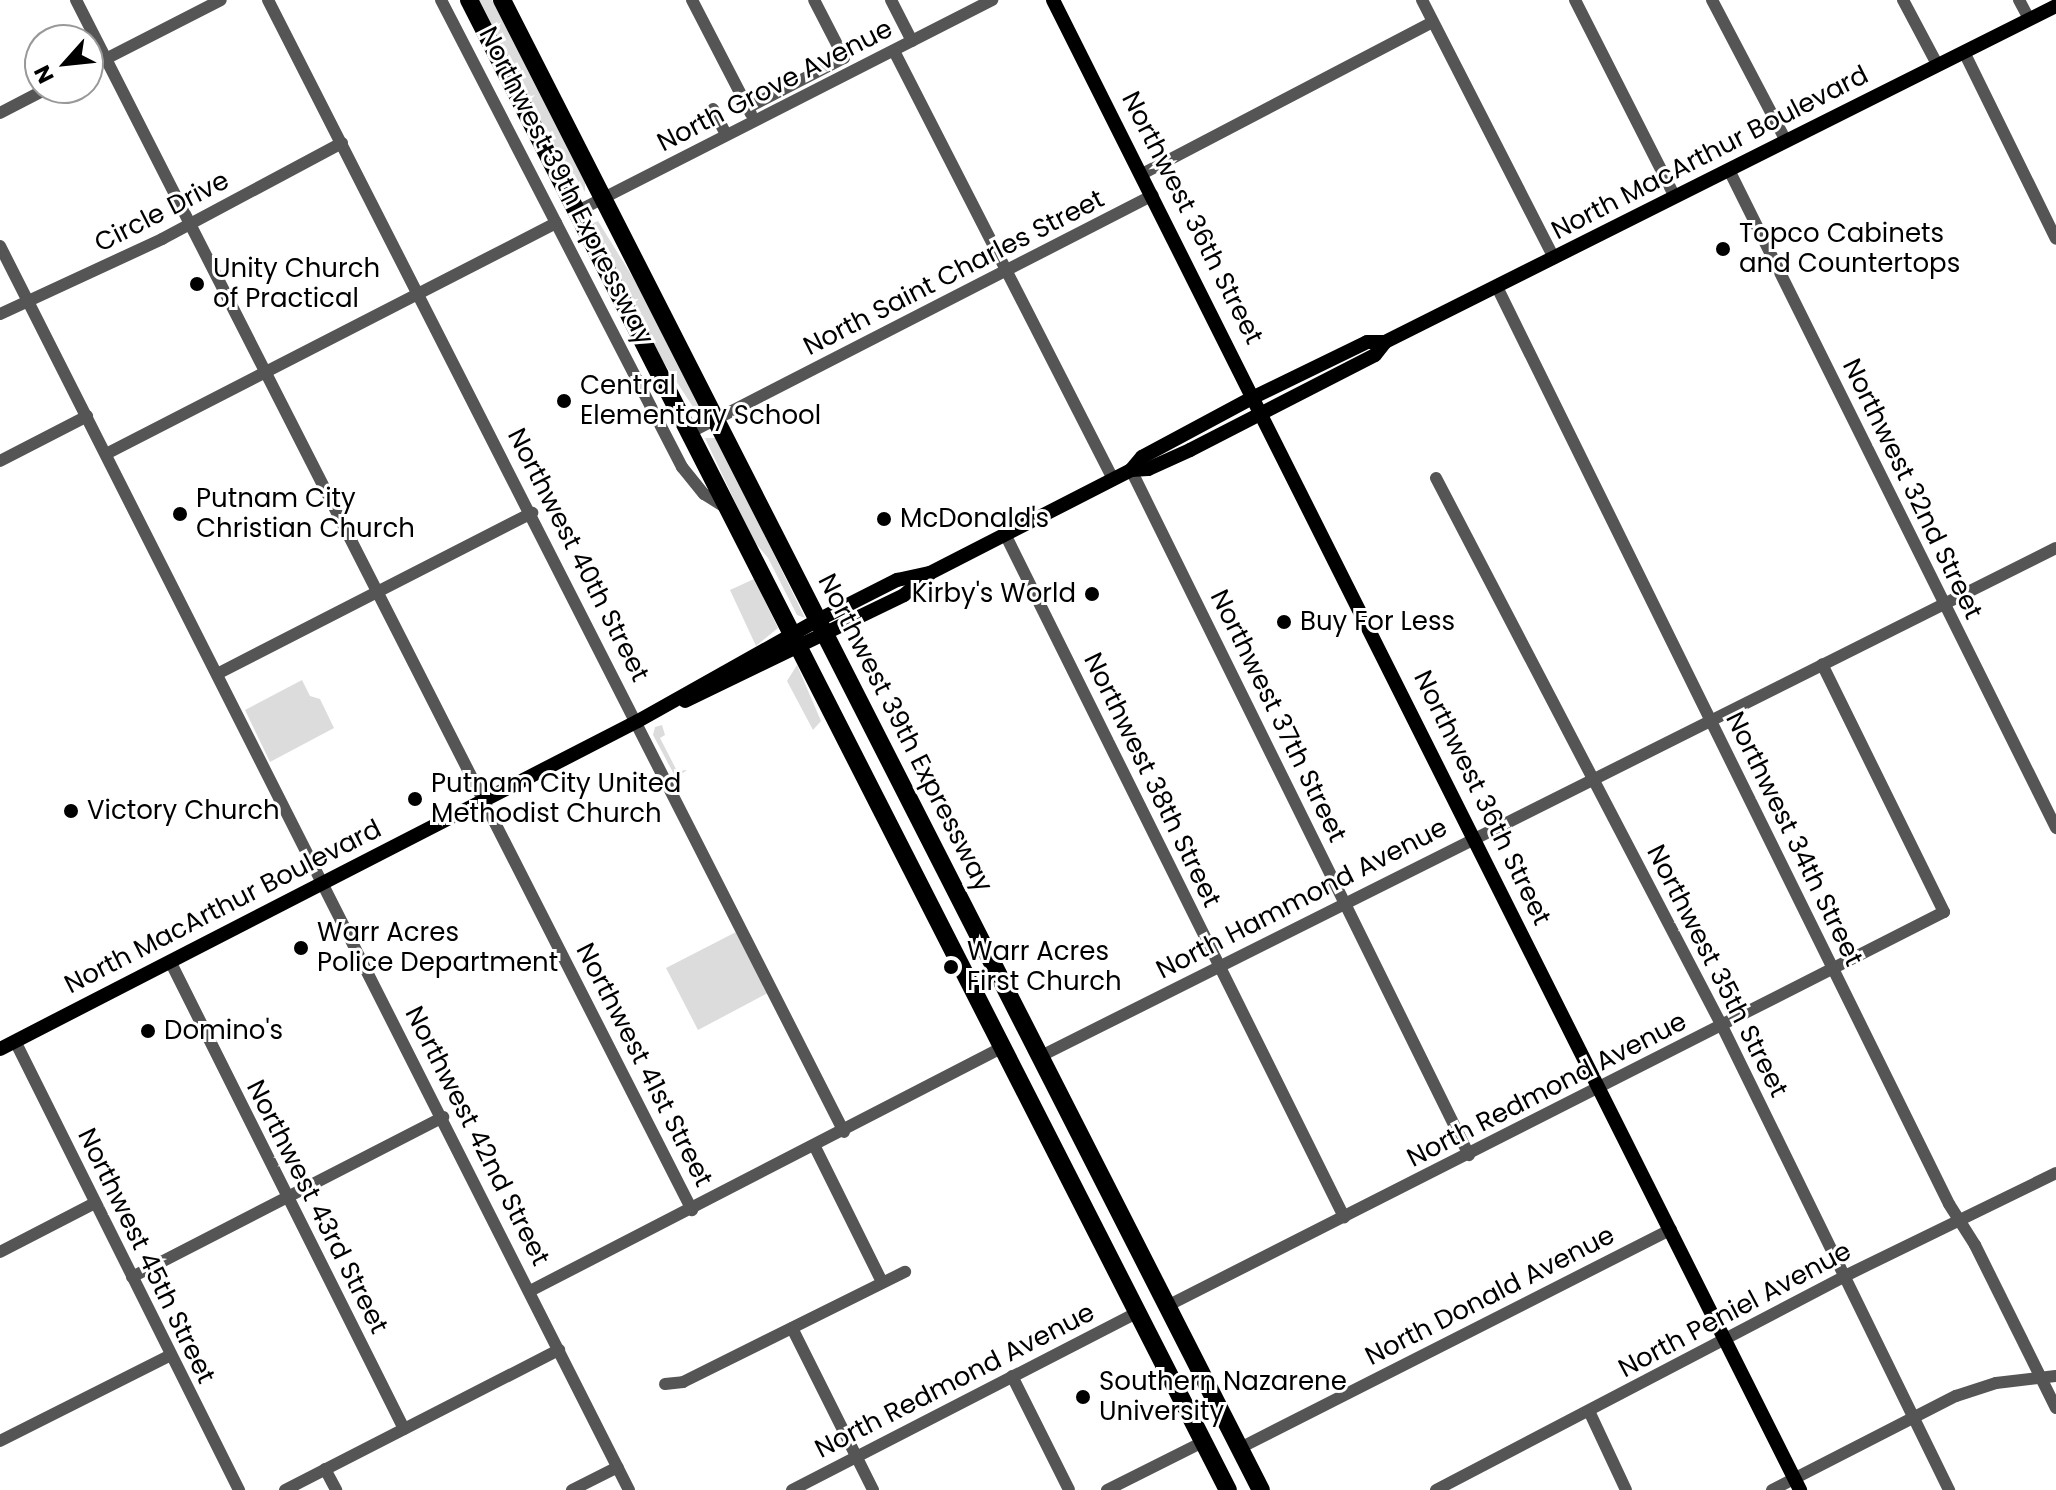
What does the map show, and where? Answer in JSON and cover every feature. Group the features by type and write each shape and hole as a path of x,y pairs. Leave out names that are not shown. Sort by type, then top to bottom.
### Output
{"highway":[{"name":"Northwest 39th Expressway","path":"469,0 1228,1490"},
{"name":"Northwest 39th Expressway","path":"502,0 1242,1447 1261,1490"},
{"path":"1003,1047 1030,1034"},
{"path":"1014,1069 1041,1056"},
{"path":"1074,1185 1100,1172"},
{"path":"1138,1312 1169,1305"}],"main road":[{"name":"Northwest 36th Street","path":"1053,0 1256,396 1797,1484"},
{"name":"North MacArthur Boulevard","path":"0,1049 822,627 904,595 930,573 1131,470 1142,457 1256,396 1367,342 1385,342 2056,6"},
{"name":"North MacArthur Boulevard","path":"1131,470 1148,469 1264,412 1375,355 1385,342"}],"street":[{"name":"Northwest 41st Street","path":"76,0 487,800 692,1210"},
{"path":"106,59 221,0"},
{"name":"Northwest 40th Street","path":"268,0 638,721 844,1132"},
{"name":"Northwest 39th Expressway","path":"441,0 682,467 704,494 728,510"},
{"path":"692,0 754,121"},
{"path":"814,0 851,72"},
{"path":"891,0 912,41"},
{"name":"North Grove Avenue","path":"578,211 992,0"},
{"path":"1422,0 1554,258"},
{"path":"1575,0 1675,197"},
{"path":"1712,0 1786,141"},
{"path":"1903,0 1937,64"},
{"path":"2019,0 2029,19"},
{"path":"1142,174 1433,22"},
{"path":"894,51 1113,479"},
{"path":"1964,52 2056,239"},
{"path":"747,108 844,58"},
{"path":"0,113 24,100"},
{"path":"713,109 726,135"},
{"name":"Circle Drive","path":"0,314 192,224 342,143"},
{"name":"Northwest 32nd Street","path":"1729,170 2056,828"},
{"name":"North Saint Charles Street","path":"689,433 1153,195"},
{"path":"106,454 556,223"},
{"name":"Northwest 42nd Street","path":"0,246 325,882 629,1490"},
{"name":"Northwest 34th Street","path":"1497,287 1833,967 2056,1408"},
{"path":"0,461 87,416"},
{"name":"Northwest 37th Street","path":"1131,470 1469,1155"},
{"name":"Northwest 35th Street","path":"1436,478 1722,1026 1949,1490"},
{"path":"219,673 532,513"},
{"name":"Northwest 38th Street","path":"1005,534 1344,1217"},
{"name":"North Hammond Avenue","path":"1041,1056 1473,837 1489,835 1713,724 1822,664 2056,548"},
{"name":"North Redmond Avenue","path":"1169,1305 1944,912 1822,664"},
{"name":"Northwest 43rd Street","path":"170,961 404,1429"},
{"name":"Northwest 45th Street","path":"15,1041 239,1490"},
{"path":"530,1291 815,1147 1003,1047"},
{"path":"132,1277 443,1117"},
{"path":"815,1147 882,1282"},
{"name":"North Peniel Avenue","path":"1444,1488 1845,1276 2056,1173"},
{"path":"0,1252 95,1203"},
{"name":"North Donald Avenue","path":"1242,1447 1671,1229"},
{"path":"665,1384 683,1382 905,1272"},
{"name":"North Redmond Avenue","path":"792,1490 1138,1312"},
{"path":"792,1328 873,1490"},
{"path":"285,1490 559,1350"},
{"path":"0,1441 171,1355"},
{"path":"1012,1376 1069,1490"},
{"path":"1772,1490 1797,1484 1956,1396 2056,1376"},
{"path":"1589,1411 1626,1490"},
{"path":"1107,1490 1205,1441"},
{"path":"572,1490 618,1467"},
{"path":"325,1469 336,1490"}],"shaded area":[{"path":"476,0 492,0 585,183 585,192 538,120"},
{"path":"598,221 645,297 700,404 699,416 653,346 593,223"},
{"path":"705,438 717,438 805,618 797,615 768,558 753,540"},
{"path":"754,579 778,628 756,646 730,590"},
{"path":"797,665 821,721 813,730 787,681"},
{"path":"302,680 310,696 320,699 334,728 270,762 245,710"},
{"path":"662,725 665,735 660,738 677,771 687,770 676,778 653,735 655,727"},
{"path":"736,932 768,993 698,1030 666,968"}],"place":[{"name":"Topco Cabinets and Countertops","path":"1723,249"},
{"name":"Unity Church of Practical","path":"197,284"},
{"name":"Central Elementary School","path":"564,401"},
{"name":"Putnam City Christian Church","path":"180,514"},
{"name":"McDonald's","path":"884,519"},
{"name":"Kirby's World","path":"1092,594"},
{"name":"Buy For Less","path":"1284,622"},
{"name":"Putnam City United Methodist Church","path":"415,799"},
{"name":"Victory Church","path":"71,811"},
{"name":"Warr Acres Police Department","path":"301,948"},
{"name":"Warr Acres First Church","path":"951,967"},
{"name":"Domino's","path":"148,1031"},
{"name":"Southern Nazarene University","path":"1083,1397"}]}
